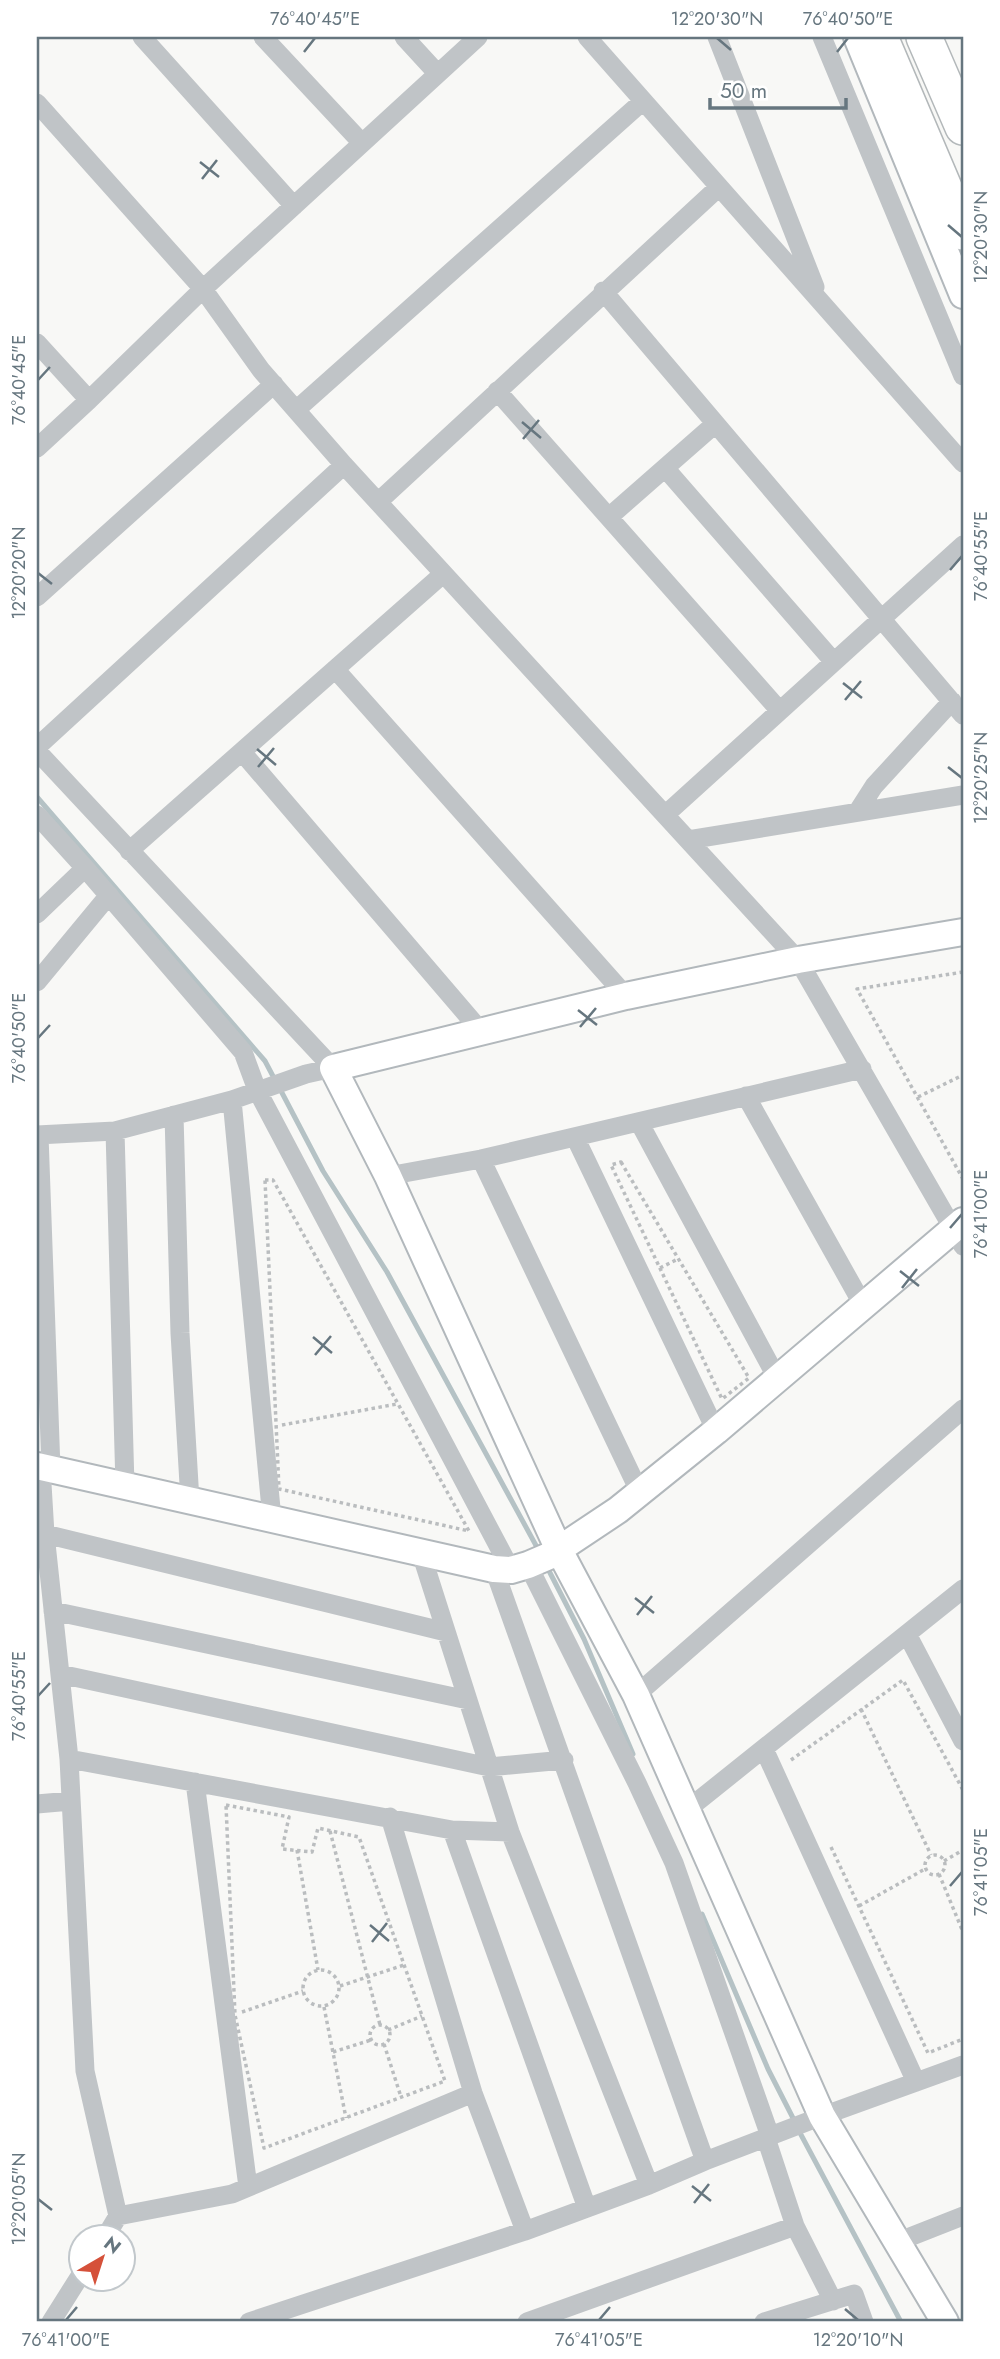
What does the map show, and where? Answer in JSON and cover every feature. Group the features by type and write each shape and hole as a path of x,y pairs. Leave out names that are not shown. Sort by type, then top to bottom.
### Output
{"highway":[{"path":"880,37 963,232"},
{"path":"924,37 963,127"}],"street":[{"path":"142,37 294,205"},
{"path":"263,37 361,142"},
{"path":"404,37 437,73"},
{"path":"37,448 203,289 478,37"},
{"path":"587,37 963,463"},
{"path":"717,37 820,302"},
{"path":"822,37 963,376"},
{"path":"857,37 963,295"},
{"path":"296,410 643,101"},
{"path":"37,103 203,289 274,384 344,465 799,960 960,1232 863,1305 640,1493 529,1562 421,1553 43,1467"},
{"path":"378,502 719,187"},
{"path":"603,292 958,708 874,786 858,811"},
{"path":"37,343 89,400"},
{"path":"37,597 274,384"},
{"path":"497,391 780,711"},
{"path":"609,517 715,424"},
{"path":"344,465 37,749 333,1068 388,1176 529,1562 564,1760 705,2161"},
{"path":"665,468 834,662"},
{"path":"665,815 963,545"},
{"path":"129,851 443,574"},
{"path":"335,669 626,996"},
{"path":"242,752 480,1030"},
{"path":"688,840 963,795"},
{"path":"39,822 109,895 243,1052 529,1562 674,1863 770,2136 796,2226 833,2301"},
{"path":"37,914 85,868"},
{"path":"37,982 109,895"},
{"path":"115,2222 118,2217 85,2071 69,1759 46,1534 38,1135 115,1131 232,1100 306,1074 480,1030 799,960 963,932"},
{"path":"388,1176 481,1160 862,1069"},
{"path":"746,1096 863,1305"},
{"path":"232,1100 272,1519"},
{"path":"174,1115 180,1333 190,1501"},
{"path":"639,1122 777,1378"},
{"path":"115,1131 125,1486"},
{"path":"575,1137 716,1431"},
{"path":"481,1160 640,1493"},
{"path":"636,1695 963,1409"},
{"path":"46,1534 446,1632"},
{"path":"421,1553 510,1832 649,2185"},
{"path":"529,1562 636,1695 688,1809 820,2117 945,2322"},
{"path":"688,1809 963,1589"},
{"path":"53,1611 468,1700"},
{"path":"907,1634 963,1741"},
{"path":"60,1674 489,1767 564,1760"},
{"path":"764,1749 916,2082"},
{"path":"69,1759 452,1830 510,1832"},
{"path":"195,1782 248,2187"},
{"path":"37,1804 71,1801"},
{"path":"390,1817 472,2093 525,2231"},
{"path":"452,1830 587,2208"},
{"path":"249,2322 525,2231 963,2065"},
{"path":"118,2217 232,2194 472,2093"},
{"path":"897,2242 963,2216"},
{"path":"527,2322 796,2226"},
{"path":"51,2322 70,2292"},
{"path":"770,2321 854,2294 864,2322"}],"path":[{"path":"963,972 857,989 963,1179"},
{"path":"918,1097 963,1075"},
{"path":"621,1162 749,1378"},
{"path":"265,1180 273,1180 469,1531 279,1489"},
{"path":"660,1268 678,1259"},
{"path":"276,1426 397,1404"},
{"path":"796,1771 790,1759 902,1680 963,1790"},
{"path":"861,1709 931,1855"},
{"path":"226,1805 289,1817 282,1849 312,1852 318,1828 330,1831 359,1837 445,2081 264,2148 235,2015 226,1805"},
{"path":"330,1831 380,2025 388,2031"},
{"path":"830,1845 928,2053 963,2039"},
{"path":"297,1850 318,1970"},
{"path":"944,1861 963,1850"},
{"path":"925,1869 933,1875 943,1871 944,1861 941,1857 931,1855"},
{"path":"925,1869 925,1863 931,1855"},
{"path":"859,1906 925,1869"},
{"path":"939,1874 963,1932"},
{"path":"340,1986 404,1965"},
{"path":"318,1970 332,1973 340,1986 336,1999 324,2007 311,2003 303,1991 306,1978 318,1970"},
{"path":"235,2015 303,1991"},
{"path":"324,2007 346,2118"},
{"path":"388,2031 422,2016"},
{"path":"371,2040 371,2030 380,2025"},
{"path":"333,2052 371,2040 379,2045 384,2044 388,2040 388,2031"},
{"path":"384,2044 401,2098"}],"waterway":[{"path":"37,797 265,1061 275,1080"},
{"path":"280,1089 323,1171 387,1272 539,1551"},
{"path":"546,1565 584,1639 633,1754"},
{"path":"702,1914 768,2069 795,2122"},
{"path":"799,2131 901,2322"}]}
